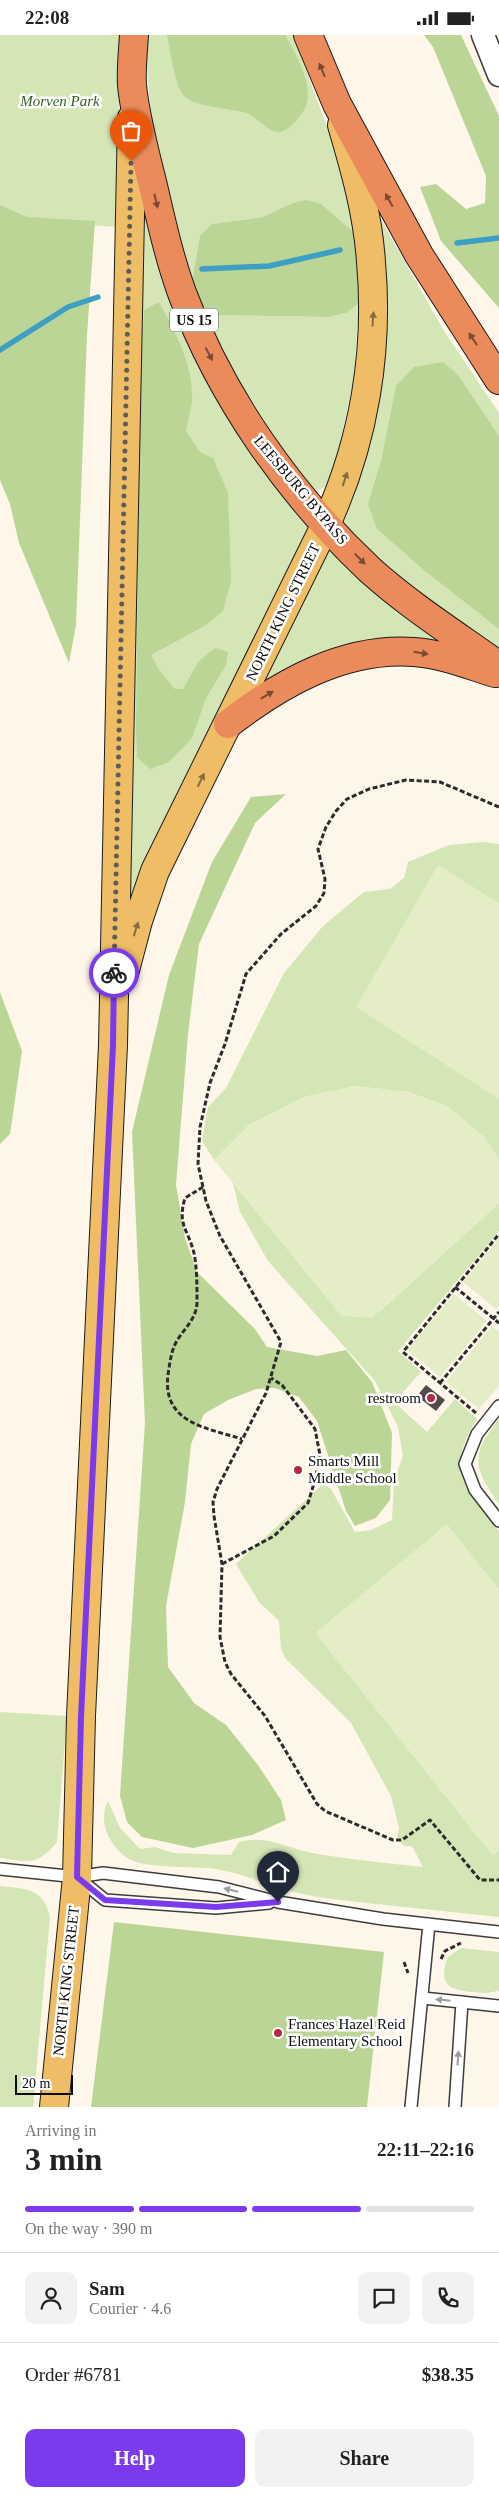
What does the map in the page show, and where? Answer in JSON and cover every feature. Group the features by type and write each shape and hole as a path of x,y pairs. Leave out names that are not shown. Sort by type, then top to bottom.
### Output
{"highway":[{"name":"US 15","path":"132,85 134,35"},
{"path":"308,35 337,104 419,255 499,380"},
{"name":"LEESBURG BYPASS","path":"132,85 163,231 182,292 201,337 257,438 326,524 371,570 426,614 499,666"},
{"path":"228,724 262,698 293,680 314,670 359,657 414,652 449,658 499,675"}],"main road":[{"name":"NORTH KING STREET","path":"54,2107 77,1877 82,1707 113,1045 132,85"},
{"name":"NORTH KING STREET","path":"113,1045 123,980 155,871 326,524 342,489 356,442 365,400 374,311 371,261 365,218 337,104"}],"street":[{"path":"483,35 499,75"}],"lane":[{"path":"499,1405 477,1434 465,1464 475,1491 499,1521"},
{"path":"0,1869 77,1877 103,1873 219,1887 278,1902 499,1932"},
{"path":"77,1877 105,1900 216,1907 278,1902"},
{"path":"410,2107 423,1998 429,1924"},
{"path":"423,1998 499,2006"},
{"path":"455,2107 462,2002"}],"path":[{"path":"499,807 440,782 406,781 370,789 347,799 336,811 326,827 318,849 325,879 324,893 316,907 281,934 246,974 225,1044 210,1083 200,1127 198,1164 206,1201 220,1236 282,1342 271,1378 217,1489 214,1502 222,1564 220,1637 225,1662 231,1674 264,1716 317,1804 325,1811 394,1839 402,1840 430,1821 480,1880 499,1880"},
{"path":"203,1187 185,1198 180,1213 194,1252 197,1307 190,1323 171,1352 167,1384 170,1400 175,1410 186,1419 192,1423 242,1439"},
{"path":"486,1421 403,1352 499,1235"},
{"path":"455,1287 499,1323"},
{"path":"440,1383 499,1311"},
{"path":"222,1564 274,1537 308,1503 315,1480 320,1455 315,1429 282,1385 271,1378"},
{"path":"438,1964 445,1951 462,1943"}],"green space":[{"name":"Morven Park","path":"0,35 120,35 118,227 0,219"},
{"path":"147,35 293,35 332,140 356,234 321,204 275,212 263,217 212,224 200,235 192,281 174,221 159,160 147,67"},
{"path":"167,35 285,35 298,58 305,77 308,95 305,108 292,125 279,132 270,129 248,113 204,105 190,100 181,92 178,85"},
{"path":"424,35 461,35 499,116 499,308 441,241 420,187 436,184 466,209 485,203 486,176 433,47"},
{"path":"307,200 321,204 356,234 359,303 346,313 329,317 206,315 192,281 200,235 212,224 263,217 293,203"},
{"path":"0,205 27,217 95,221 87,335 76,625 69,663 19,543 10,504 0,480"},
{"path":"375,209 444,331 499,413 499,649 456,620 396,574 340,521 369,446 376,421 380,395 382,315"},
{"path":"143,210 316,524 130,913 119,915"},
{"path":"159,302 181,346 189,369 192,398 186,431 200,452 213,458 228,493 231,581 223,611 206,625 151,655 159,670 175,689 183,689 199,661 215,648 228,652 226,665 206,698 192,738 169,762 150,769 137,757 136,729 140,395 144,310"},
{"path":"359,303 354,377 334,472 324,487 313,490 274,440 229,366 206,315 329,317 346,313"},
{"path":"443,362 458,375 499,436 499,629 424,570 377,529 368,504 381,461 396,386 414,367"},
{"path":"327,540 464,650 384,640 349,644 316,656 254,690"},
{"path":"286,794 255,823 199,944 188,1034 176,1185 185,1238 197,1272 255,1329 267,1347 317,1356 346,1350 372,1382 392,1433 390,1500 376,1518 355,1526 346,1511 317,1421 299,1397 275,1388 256,1389 228,1400 204,1414 191,1444 185,1502 166,1606 168,1667 194,1703 226,1725 258,1765 281,1800 286,1820 252,1835 193,1848 142,1837 127,1822 120,1796 145,1423 132,1132 169,975 212,862 251,797"},
{"path":"484,842 499,844 499,1159 485,1138 447,1106 408,1092 355,1086 304,1097 249,1125 214,1160 202,1141 208,1107 226,1088 284,973 323,926 364,892 390,889 404,878 408,862 449,845"},
{"path":"438,865 499,903 499,1099 356,1007"},
{"path":"0,992 22,1051 10,1134 0,1144"},
{"path":"355,1086 408,1092 447,1106 485,1138 499,1159 499,1203 372,1318 342,1316 214,1160 249,1125 304,1097"},
{"path":"233,1183 342,1316 379,1312 499,1203 499,1231 398,1351 421,1372 394,1402 427,1432 455,1399 477,1419 467,1437 462,1452 461,1466 463,1479 469,1491 499,1531 499,1917 307,1895 239,1874 216,1869 171,1867 137,1862 122,1854 107,1833 104,1817 108,1801 120,1828 140,1849 155,1847 173,1853 231,1855 239,1842 259,1840 318,1854 423,1867 412,1846 404,1846 397,1836 399,1828 391,1796 351,1723 285,1658 281,1648 279,1621 259,1602 236,1564 323,1484 331,1489 355,1532 371,1530 392,1520 394,1481 403,1456 398,1427 375,1381 268,1261 240,1212"},
{"path":"499,1238 499,1306 496,1309 463,1282"},
{"path":"454,1294 487,1321 440,1377 407,1350"},
{"path":"492,1326 499,1331 499,1386 479,1409 446,1382"},
{"path":"499,1419 499,1504 484,1480 478,1461 483,1442"},
{"path":"447,1524 499,1589 499,1851 493,1856 315,1633"},
{"path":"0,1712 67,1716 57,1842 38,1859 18,1861 0,1858"},
{"path":"0,1886 26,1889 38,1895 47,1907 50,1917 33,2107 0,2107"},
{"path":"114,1922 384,1952 367,2107 91,2107"},
{"path":"461,1948 499,1952 499,1990 486,1993 463,1991 451,1987 447,1983 444,1973 448,1957"}],"building":[{"name":"restroom","path":"426,1385 445,1400 436,1411 417,1396"}],"waterway":[{"path":"457,243 499,238"},
{"path":"202,269 269,266 340,250"},
{"path":"0,350 68,307 98,297"}],"way so far":[{"path":"114,973 131,161"}],"place":[{"name":"restroom","path":"431,1398"},
{"name":"Smarts Mill Middle School","path":"298,1470"},
{"name":"Frances Hazel Reid Elementary School","path":"278,2033"}],"route":[{"path":"114,973 113,1045 81,1717 77,1877 105,1900 216,1907 278,1902"}]}
